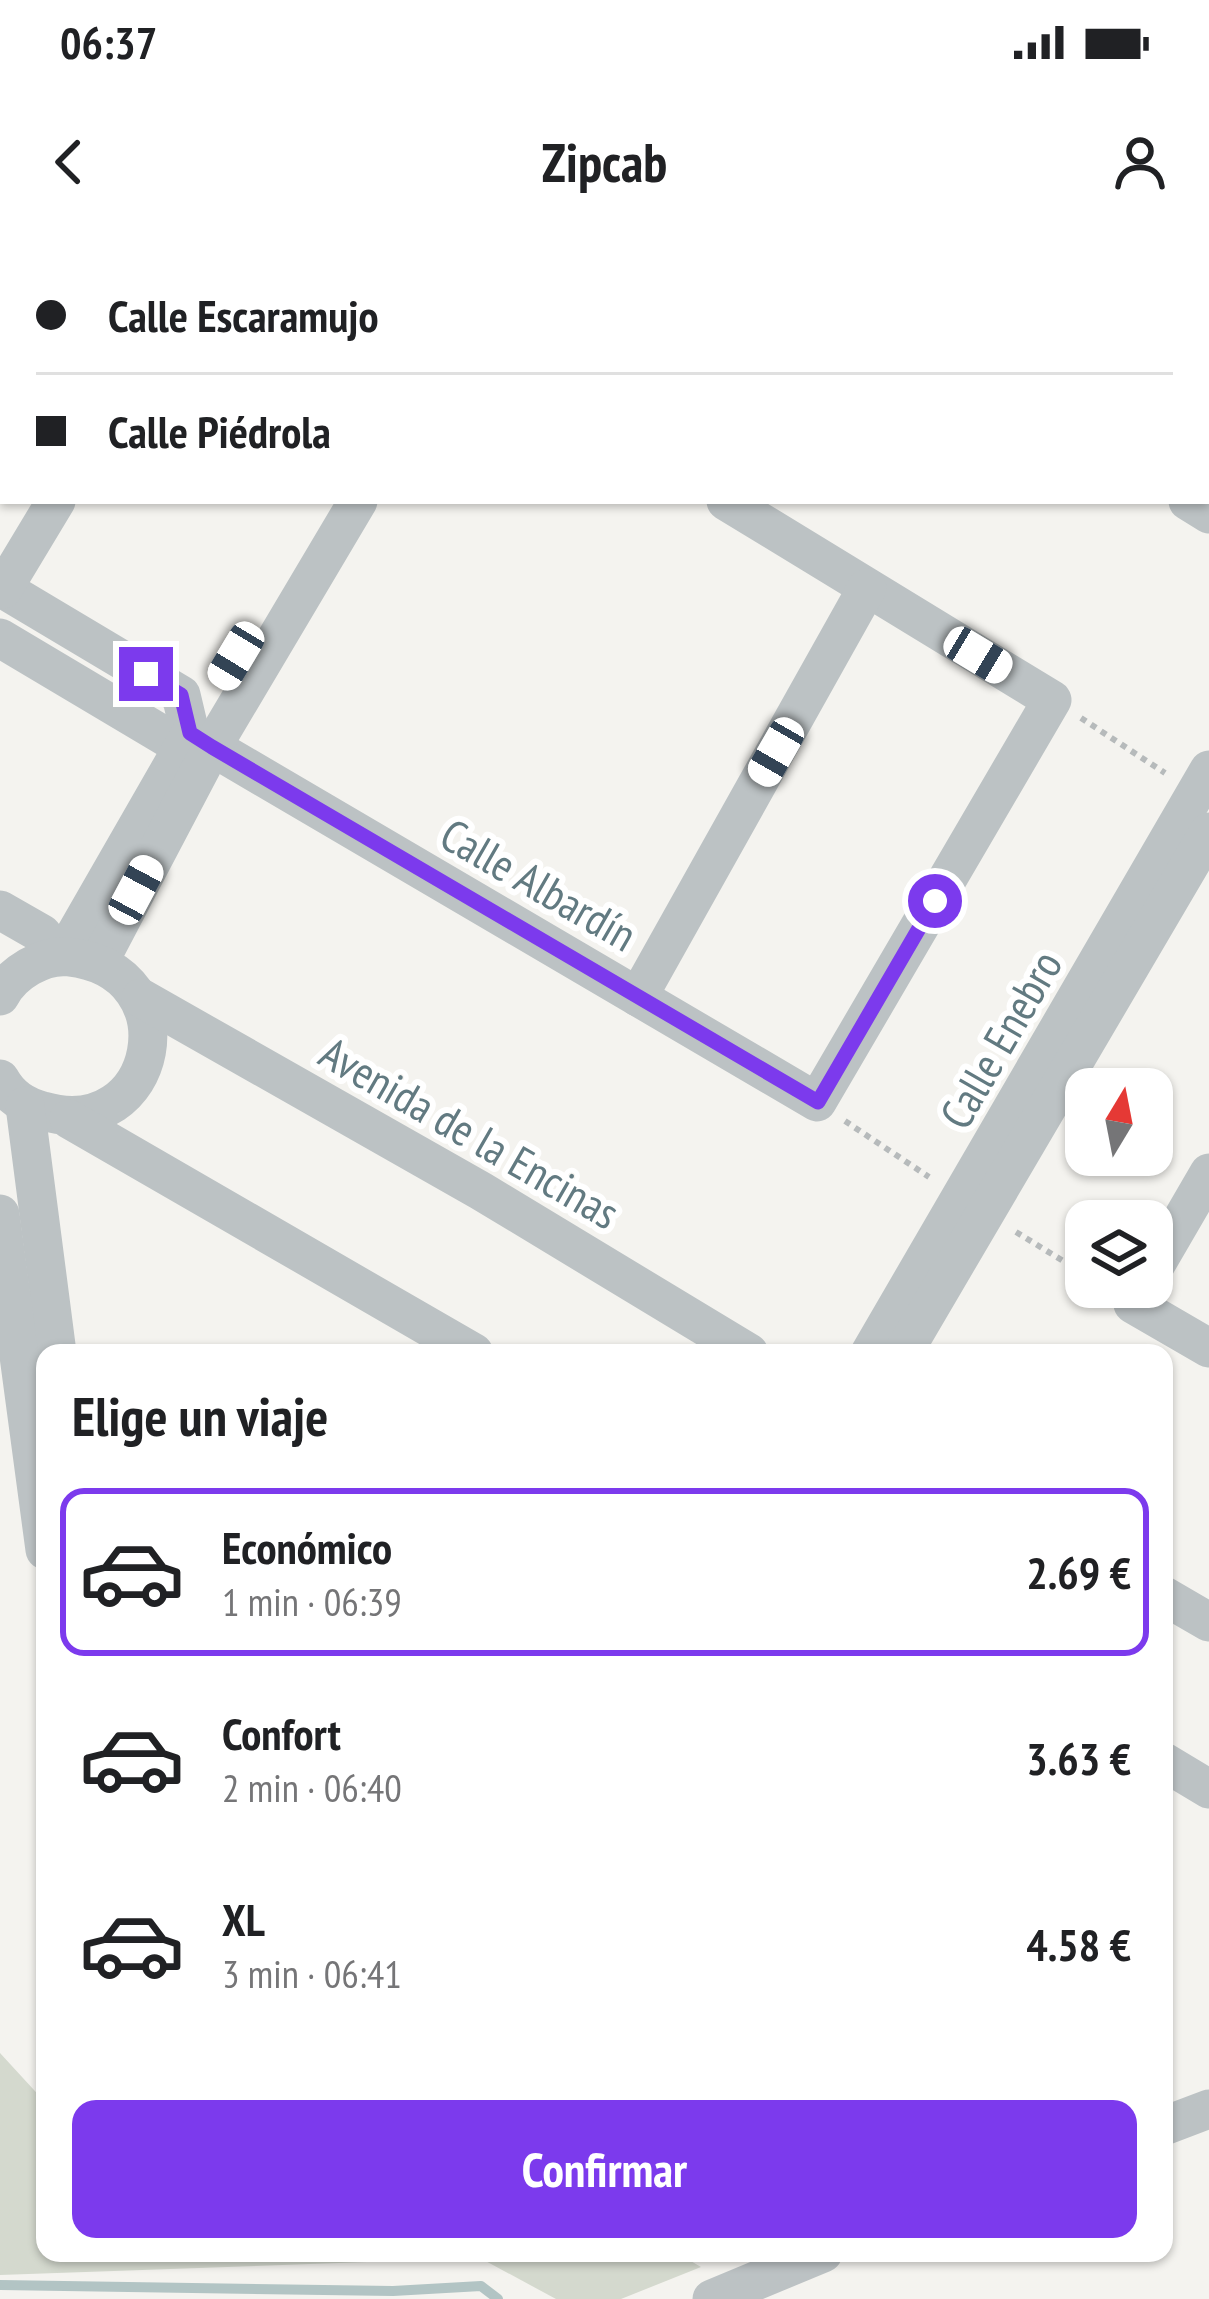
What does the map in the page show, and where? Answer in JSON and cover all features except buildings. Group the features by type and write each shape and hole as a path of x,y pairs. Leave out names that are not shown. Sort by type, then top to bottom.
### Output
{"street":[{"path":"54,504 2,588 181,695 195,742"},
{"path":"74,958 326,504"},
{"path":"195,742 356,504"},
{"path":"731,504 1052,700"},
{"path":"638,997 867,588"},
{"name":"Calle Albardín","path":"0,638 195,742 818,1102 1052,700"},
{"name":"Calle Enebro","path":"875,1344 1203,781"},
{"name":"Calle Enebro","path":"908,1344 1209,832"},
{"path":"0,910 74,958"},
{"path":"0,996 29,966 74,958"},
{"name":"Avenida de la Encinas","path":"74,958 123,976 141,998 481,1191 734,1344"},
{"path":"68,1119 109,1108 140,1079 151,1039 141,998"},
{"path":"5,1089 68,1119 458,1344"},
{"path":"5,1089 55,1344"},
{"path":"1173,1234 1209,1173"},
{"path":"0,1214 36,1483"},
{"path":"1165,1308 1209,1348"},
{"path":"1173,1601 1209,1622"},
{"path":"1173,1767 1209,1789"},
{"path":"1173,2123 1209,2109"},
{"path":"712,2299 801,2262"}],"path":[{"path":"1052,700 1203,781"}],"shaded area":[{"path":"0,2053 36,2092 36,2262 367,2262 0,2275"},
{"path":"487,2262 692,2262 701,2267 621,2299 556,2299"}],"waterway":[{"path":"0,2285 393,2291 481,2286 498,2299"}],"route":[{"path":"146,674 181,695 190,733 818,1102 935,901"}]}
